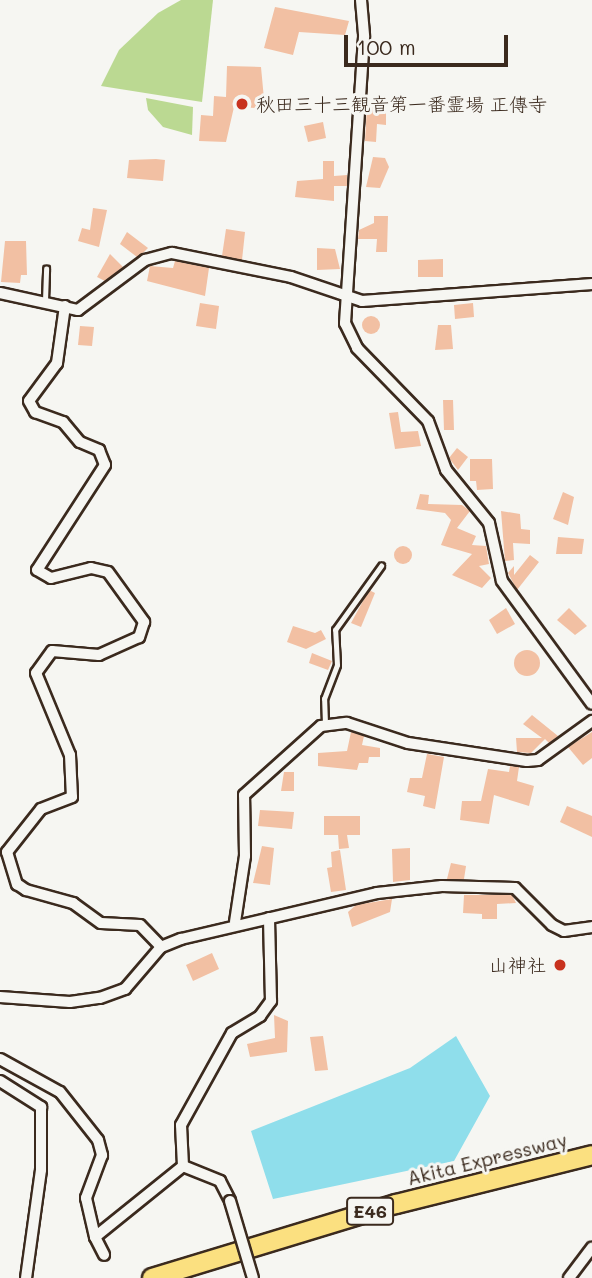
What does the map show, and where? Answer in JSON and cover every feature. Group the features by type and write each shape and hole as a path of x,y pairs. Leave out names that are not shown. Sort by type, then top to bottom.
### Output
{"highway":[{"name":"Akita Expressway","path":"152,1278 396,1204 592,1155"}],"street":[{"path":"360,0 364,37 344,296 345,323 357,348 428,421 446,470 489,523 502,581 592,704"},
{"path":"0,293 65,306 87,306 145,260 172,253 291,277 362,302 592,284"},
{"path":"65,306 57,363 29,401 35,412 63,422 80,442 99,450 105,465 37,570 51,578 91,568 108,572 144,622 139,637 99,655 52,651 36,673 70,755 72,797 41,808 7,852 17,884 26,890 73,903 101,923 140,925 162,947"},
{"path":"235,922 248,787 326,725 347,723 408,743 527,761 538,760 592,721"},
{"path":"0,998 70,1002 100,998 125,989 162,947 235,922 269,918 377,893 442,886 515,888 552,925 564,931 592,928"},
{"path":"183,1166 181,1125 232,1033 260,1016 271,1001 269,918"},
{"path":"0,1059 60,1092 99,1140 102,1155 86,1198 95,1237 104,1255"},
{"path":"0,1081 41,1107 41,1170 26,1278"},
{"path":"183,1166 220,1181 230,1201 253,1278"},
{"path":"95,1237 183,1166"},
{"path":"569,1278 592,1248"}],"lane":[{"path":"45,301 46,269"},
{"path":"326,725 324,699 337,665 335,630 381,566"}],"green space":[{"path":"181,0 213,0 202,102 101,86 119,50 158,13"},
{"path":"146,98 193,107 192,135 163,127 148,110"}],"water":[{"path":"456,1036 490,1096 454,1161 273,1199 251,1131 410,1068"}],"building":[{"path":"275,7 349,21 345,35 299,32 293,55 264,48"},
{"name":"秋田三十三観音第一番霊場 正傳寺","path":"227,66 261,67 264,99 259,99 259,108 234,107 226,142 199,141 201,115 213,116 214,96 226,97"},
{"path":"367,106 382,106 386,113 386,125 377,124 376,142 365,141"},
{"path":"323,122 326,138 308,142 304,126"},
{"path":"373,157 385,158 389,167 380,188 366,187"},
{"path":"129,160 165,160 163,181 127,178"},
{"path":"323,161 334,161 334,176 347,175 347,186 334,186 334,201 295,197 297,181 323,179"},
{"path":"93,208 107,210 99,247 78,241 82,228 90,230"},
{"path":"374,216 388,216 387,252 376,252 377,239 358,239 359,230 374,223"},
{"path":"226,229 245,232 242,260 222,256"},
{"path":"127,232 148,248 137,257 120,244"},
{"path":"5,241 26,241 27,275 21,275 20,283 1,282"},
{"path":"317,248 335,249 340,269 317,270"},
{"path":"110,254 123,267 105,281 97,277"},
{"path":"443,259 443,277 418,277 418,260"},
{"path":"175,261 209,268 205,296 147,281 150,266 173,268"},
{"path":"200,303 219,306 216,329 196,326"},
{"path":"473,303 474,317 455,319 454,305"},
{"path":"371,316 377,319 380,325 377,331 371,334 365,331 362,325 365,319"},
{"path":"438,325 451,325 453,349 435,350"},
{"path":"80,326 94,327 92,346 78,345"},
{"path":"443,400 453,400 454,430 444,430"},
{"path":"398,412 401,432 418,431 421,446 395,449 389,413"},
{"path":"457,448 468,457 458,470 449,458"},
{"path":"470,459 492,459 493,489 477,490 476,481 470,481"},
{"path":"563,492 574,497 568,525 553,519"},
{"path":"420,494 429,495 428,504 462,505 470,511 457,528 476,536 472,545 486,546 489,564 479,566 491,578 482,588 452,575 472,554 441,545 451,520 445,513 416,509"},
{"path":"501,511 520,514 521,529 530,530 530,544 513,543 514,560 505,561"},
{"path":"558,537 584,539 582,554 556,554"},
{"path":"403,546 409,549 412,555 409,561 403,564 397,561 394,555 397,549"},
{"path":"530,555 539,562 517,590 508,573 514,566 514,575"},
{"path":"369,590 375,593 361,627 351,623"},
{"path":"506,608 515,624 497,634 489,620"},
{"path":"569,608 587,626 575,635 557,620"},
{"path":"293,626 315,633 321,630 326,639 306,649 287,642"},
{"path":"527,650 536,654 540,663 536,672 527,676 518,672 514,663 518,654"},
{"path":"312,653 332,661 328,670 309,663"},
{"path":"532,715 558,736 549,743 545,739 531,753 517,752 516,738 542,738 523,724"},
{"path":"351,732 364,736 362,745 380,748 380,757 369,757 368,763 359,763 357,770 318,766 318,753 347,751"},
{"path":"592,732 592,758 583,765 568,747"},
{"path":"427,754 444,757 435,809 423,806 425,796 407,792 410,778 422,778"},
{"path":"510,766 519,767 517,781 534,786 529,806 494,795 489,824 460,820 462,801 481,801 488,769 509,772"},
{"path":"284,772 294,772 294,791 281,791"},
{"path":"567,806 592,816 592,837 560,822"},
{"path":"260,810 294,812 292,829 258,826"},
{"path":"324,816 360,816 360,835 347,835 349,848 339,849 338,835 324,835"},
{"path":"262,846 274,848 270,885 253,883"},
{"path":"410,848 410,880 393,882 392,849"},
{"path":"340,850 346,890 331,892 327,868 332,867 331,852"},
{"path":"451,863 466,866 464,879 447,879"},
{"path":"464,895 512,895 516,903 497,904 497,919 482,919 482,914 463,913"},
{"path":"392,899 390,912 352,927 348,912 356,905"},
{"path":"212,953 219,969 193,981 186,965"},
{"path":"274,1015 288,1021 287,1052 250,1057 247,1044 275,1038"},
{"path":"323,1036 328,1070 315,1071 310,1037"}],"place":[{"name":"秋田三十三観音第一番霊場 正傳寺","path":"242,104"},
{"name":"山神社","path":"560,965"}]}
